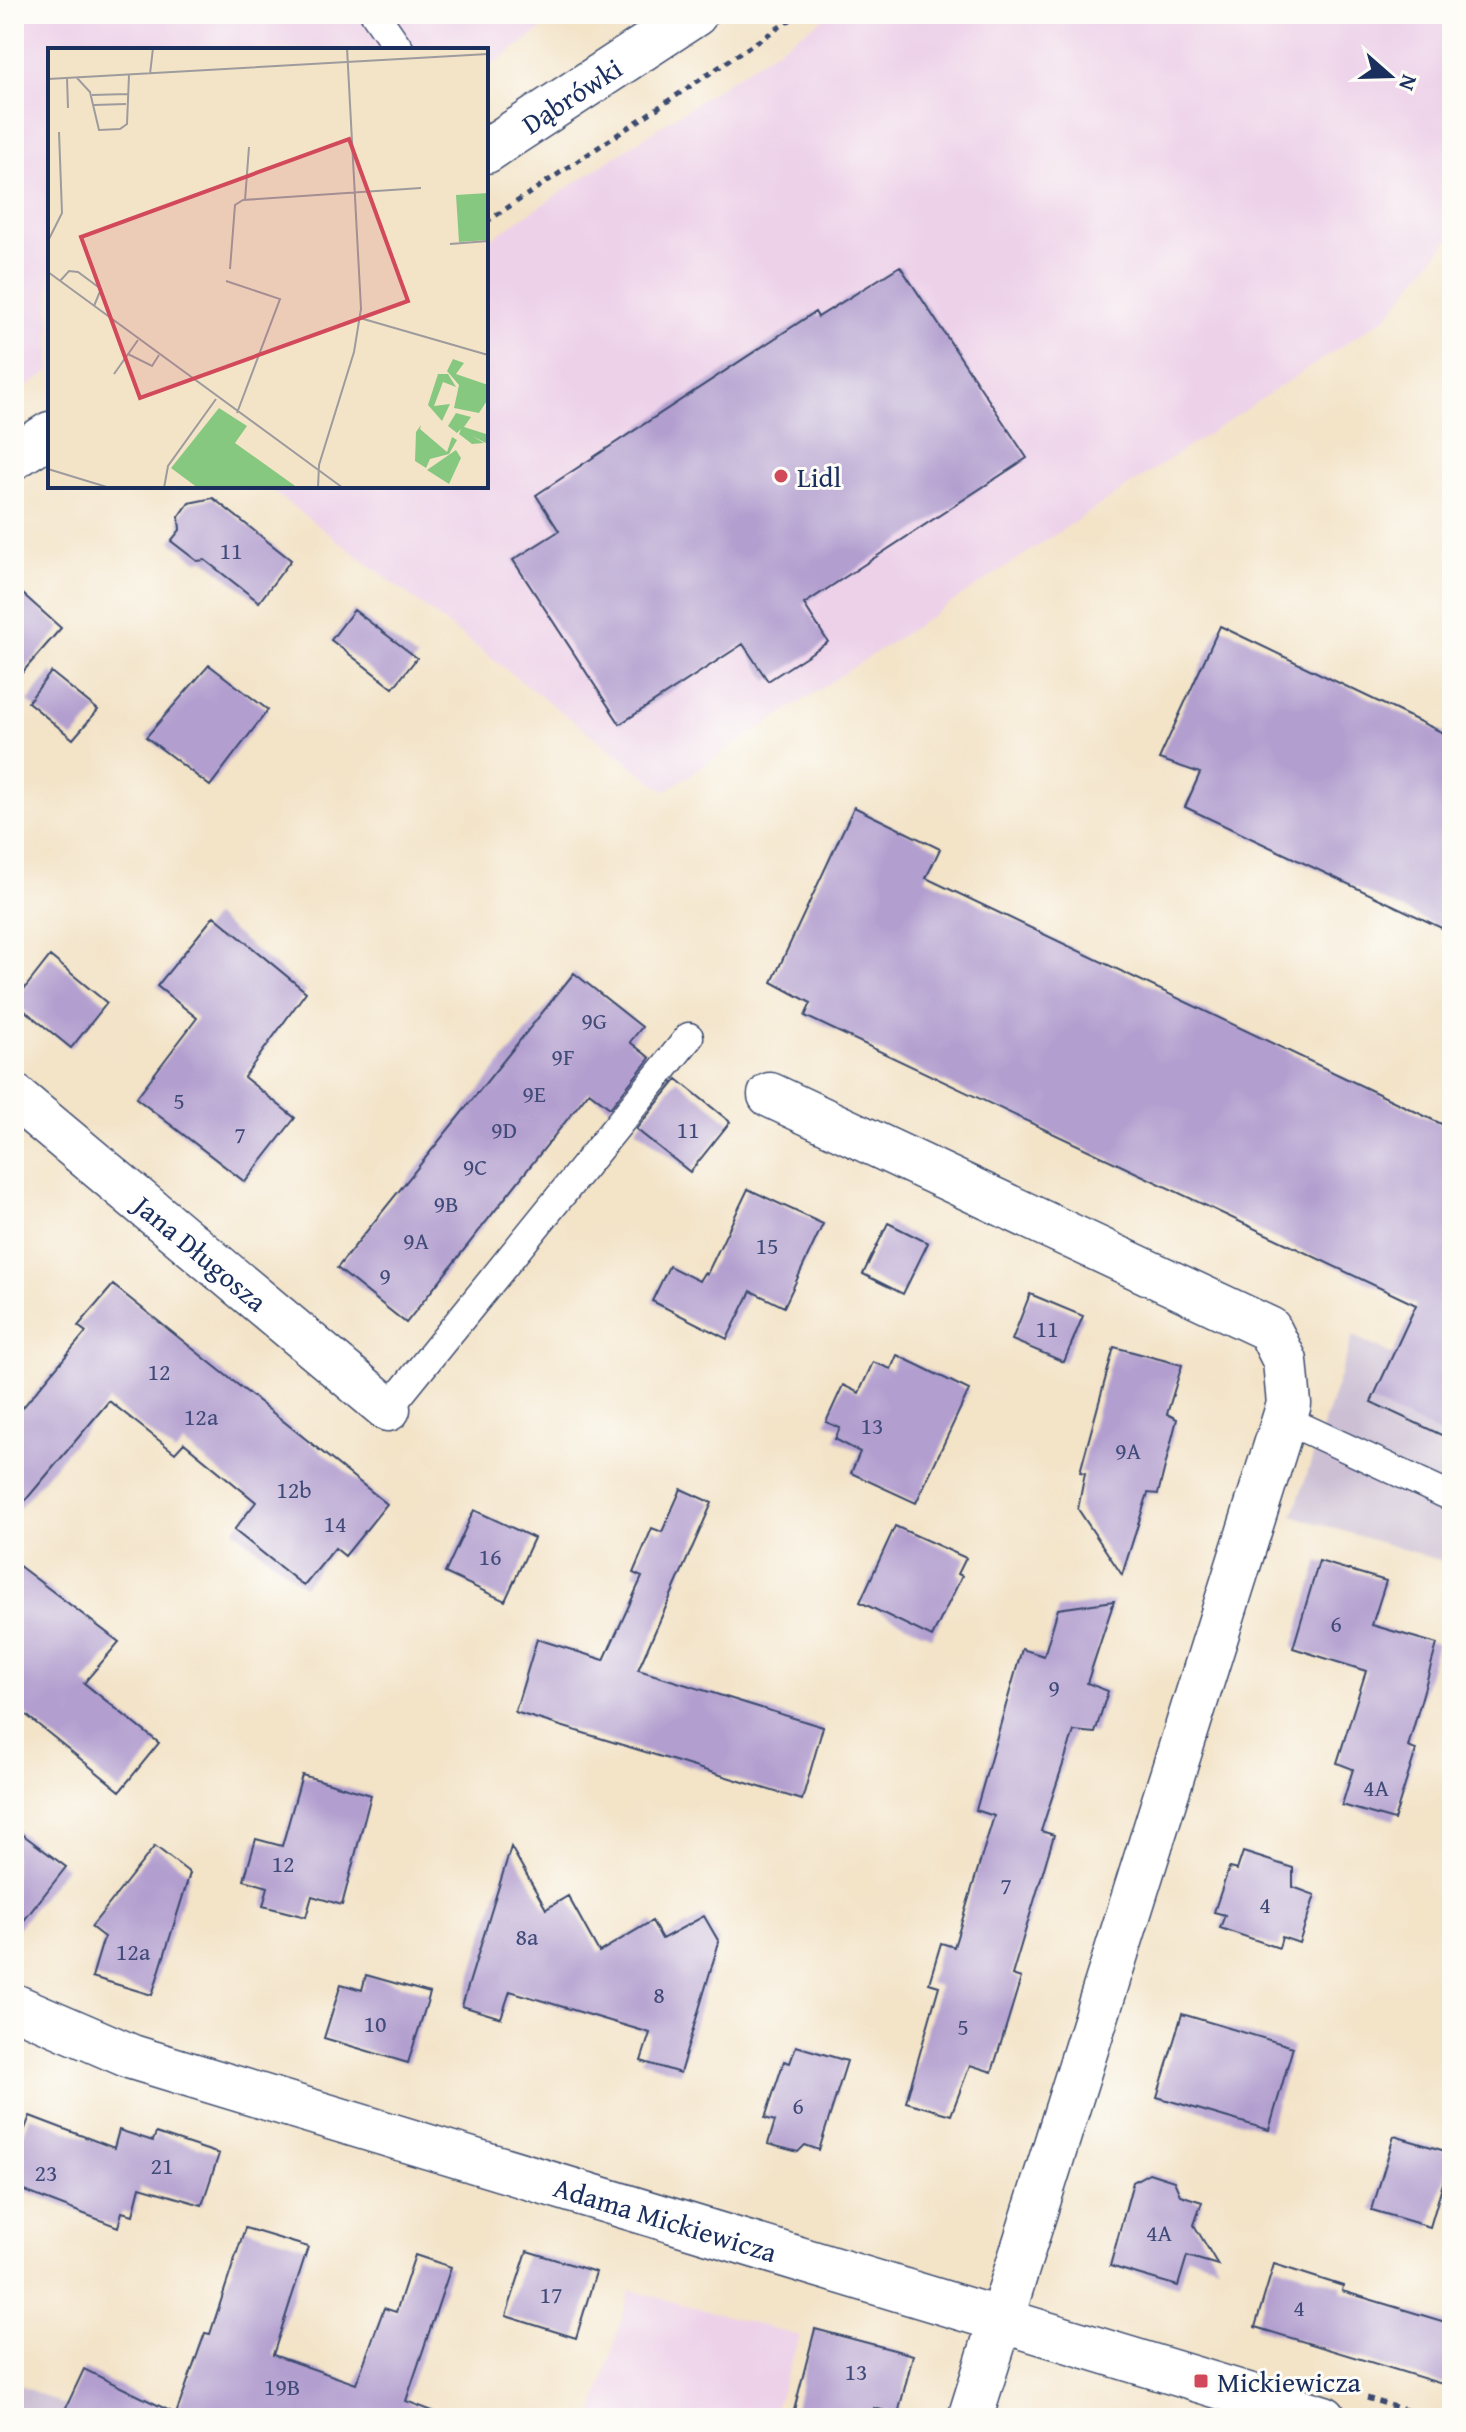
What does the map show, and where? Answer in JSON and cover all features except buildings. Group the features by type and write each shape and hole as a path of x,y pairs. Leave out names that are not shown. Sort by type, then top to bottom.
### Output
{"street":[{"name":"Dąbrówki","path":"488,150 695,14"},
{"path":"14,457 48,435"},
{"path":"770,1095 1269,1329 1285,1361 1289,1404 970,2418"},
{"name":"Jana Długosza","path":"14,1096 388,1409"},
{"name":"Adama Mickiewicza","path":"14,2006 132,2057 1324,2418"}],"lane":[{"path":"375,14 390,46"},
{"path":"388,1409 689,1037"},
{"path":"1284,1419 1452,1497"}],"path":[{"path":"488,221 799,14"}],"shaded area":[{"path":"14,14 563,14 488,68 488,48 48,48 48,372 14,395"},
{"path":"830,14 1452,14 1452,235 1386,317 665,791 269,488 488,488 488,241"},
{"path":"1353,1336 1452,1383 1452,1564 1293,1516"},
{"path":"630,2290 800,2336 772,2418 592,2418"},
{"path":"14,2382 66,2406 90,2418 14,2418"}],"place":[{"name":"Lidl","path":"781,476"},
{"name":"Mickiewicza","path":"1201,2381"}]}
